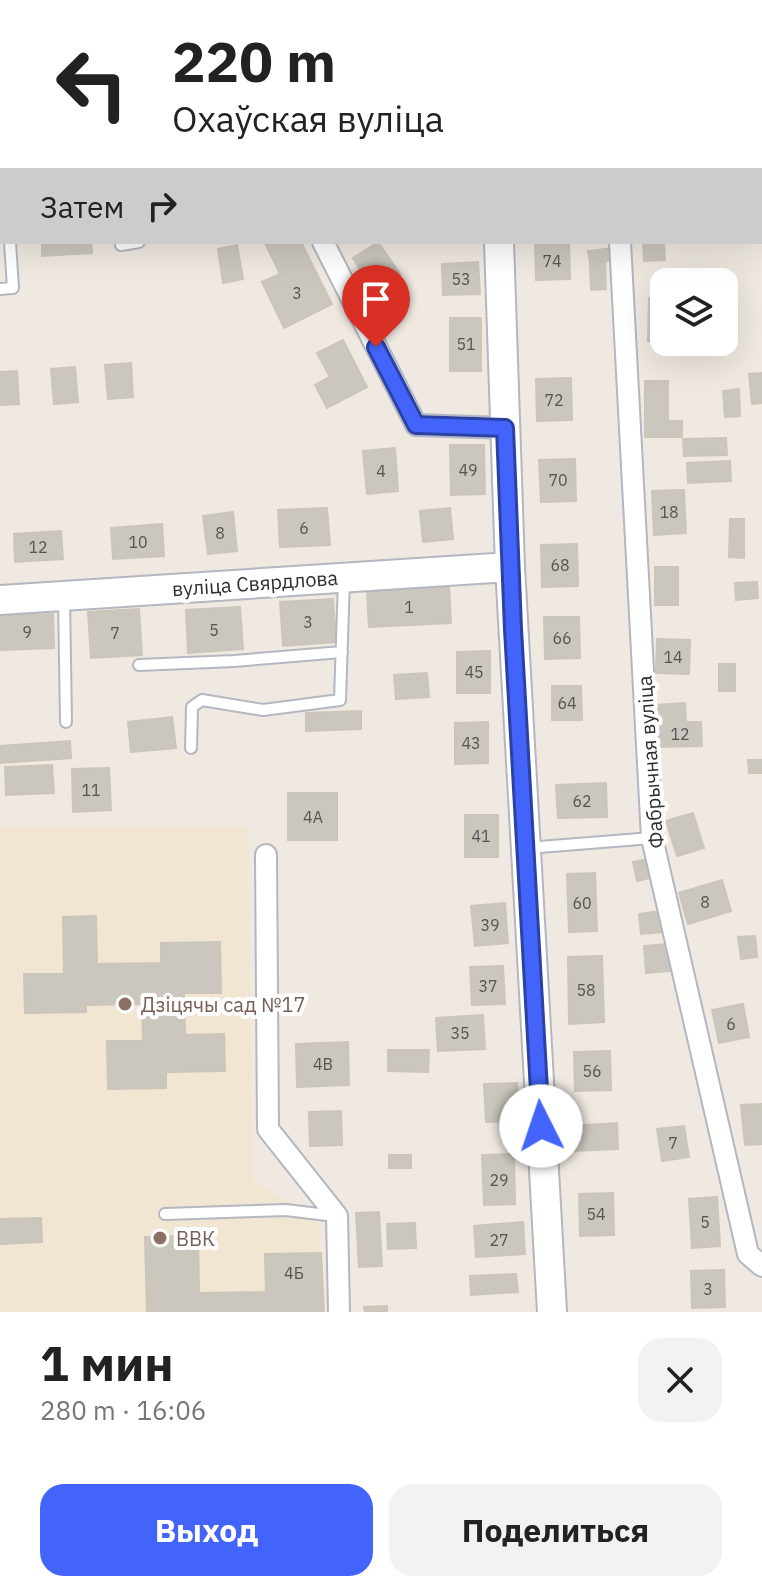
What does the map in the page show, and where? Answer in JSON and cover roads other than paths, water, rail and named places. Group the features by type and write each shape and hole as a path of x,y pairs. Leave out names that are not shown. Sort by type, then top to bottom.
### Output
{"street":[{"path":"324,244 416,425 505,428"},
{"path":"499,244 510,567 552,1312"},
{"name":"Фабрычная вуліца","path":"620,244 652,838 748,1254 762,1266"},
{"name":"вуліца Свярдлова","path":"0,600 510,567"},
{"path":"266,855 268,1129 337,1216 339,1312"}],"lane":[{"path":"0,289 13,288 10,244"},
{"path":"121,245 127,244"},
{"path":"191,748 192,707 202,700 263,710 340,700 344,577"},
{"path":"63,595 66,722"},
{"path":"139,665 342,652"},
{"path":"525,848 652,838"},
{"path":"165,1214 286,1210 337,1216"}],"place":[{"name":"Дзіцячы сад №17","path":"125,1004"},
{"name":"ВВК","path":"160,1238"}]}
